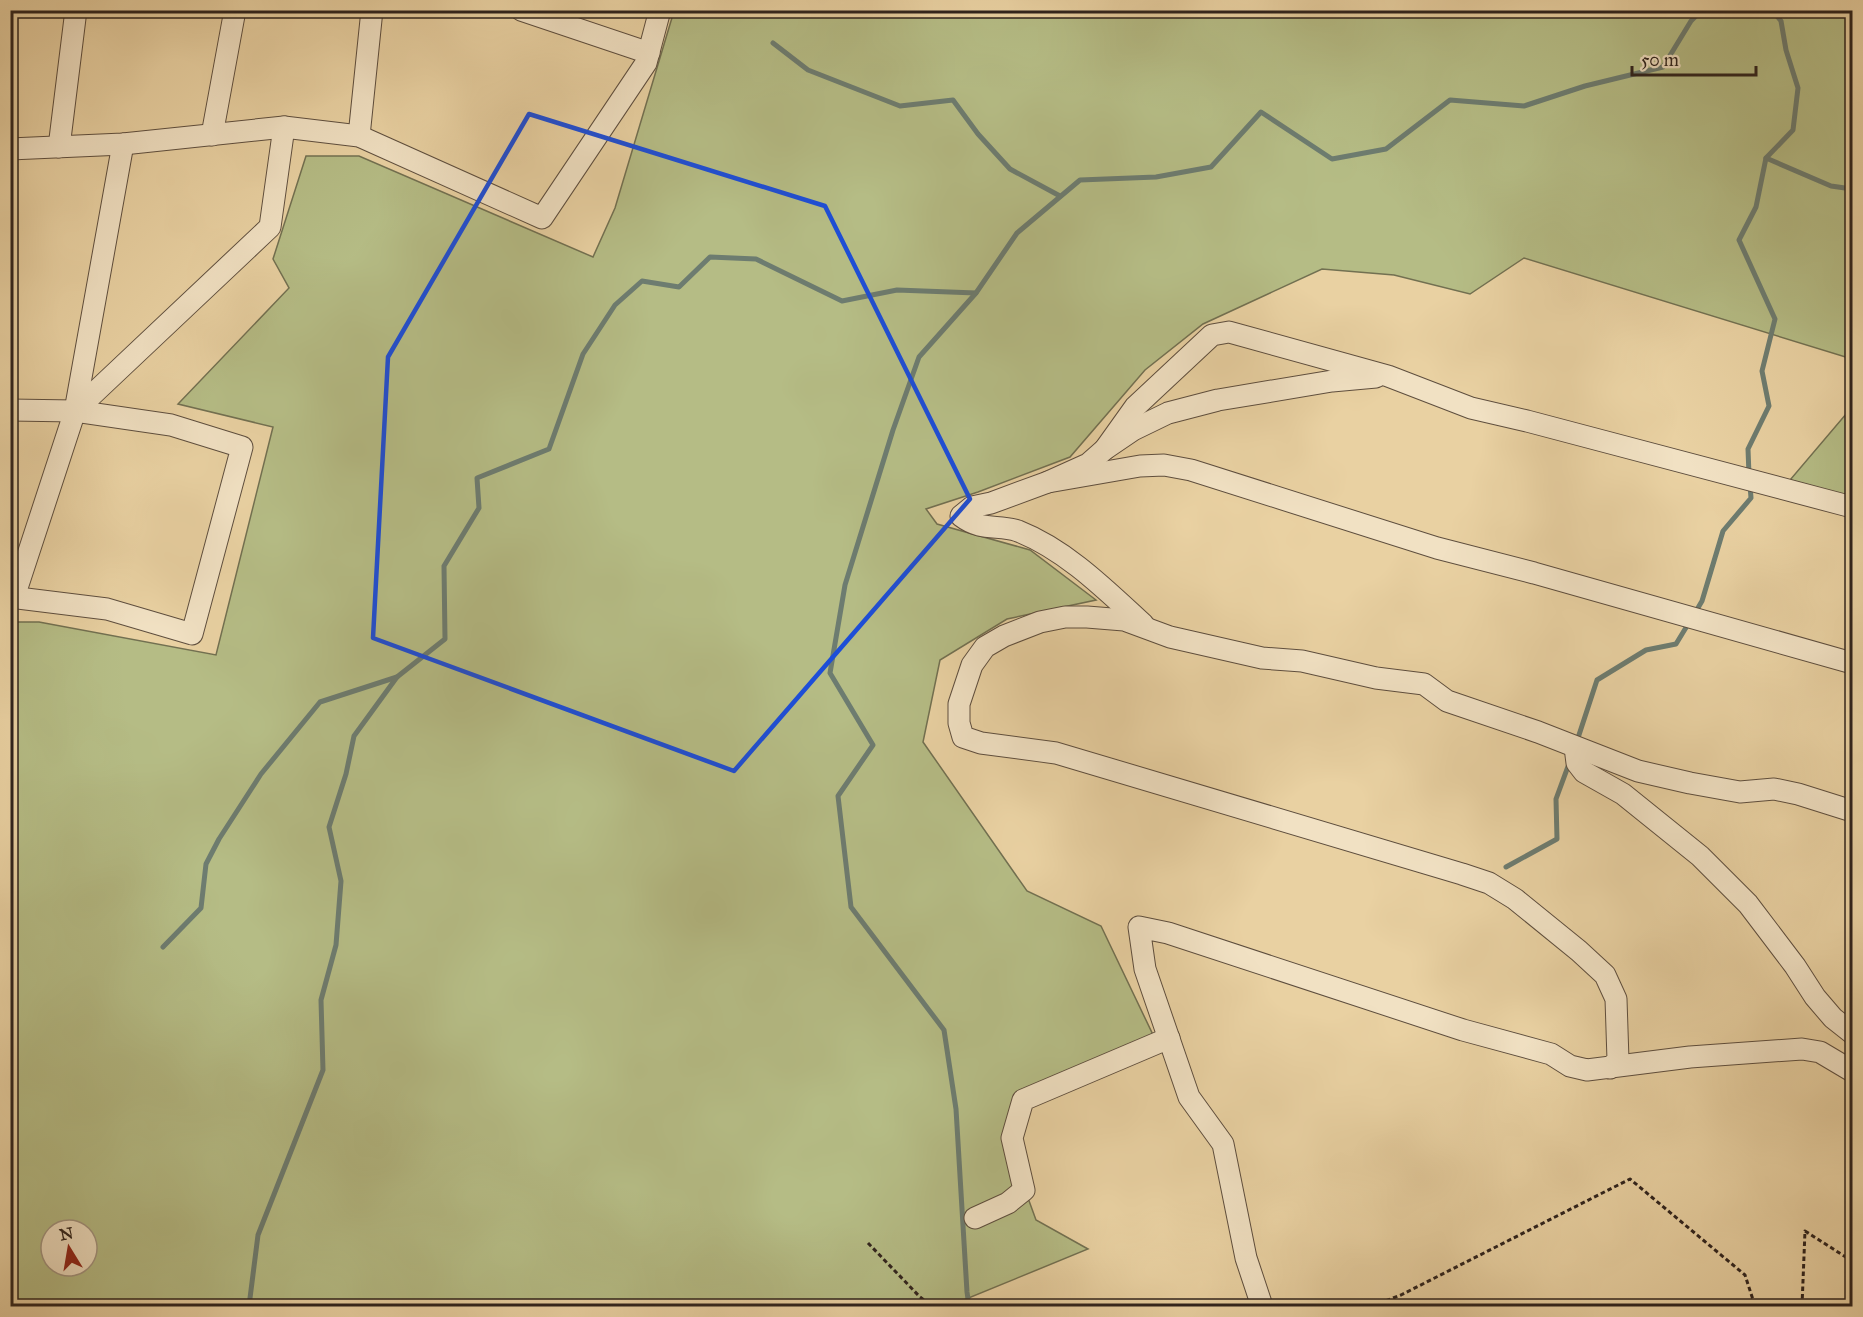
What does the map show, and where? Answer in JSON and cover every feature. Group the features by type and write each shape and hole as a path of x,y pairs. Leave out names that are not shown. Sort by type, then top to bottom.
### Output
{"street":[{"path":"59,147 76,10"},
{"path":"212,135 236,10"},
{"path":"359,136 372,10"},
{"path":"521,10 649,53"},
{"path":"10,149 123,144 284,127 359,136 542,218 646,63 660,10"},
{"path":"75,411 270,227 284,127"},
{"path":"10,410 75,411 171,425 242,447 192,634 107,609 12,597 75,411 123,144"},
{"path":"1105,449 1135,407 1212,335 1228,332 1388,376 1471,408 1852,507"},
{"path":"1150,630 1101,586 1058,552 1016,530 970,523 961,516 972,507 991,503 1048,482 1088,464 1133,430 1168,413 1218,400 1332,381 1388,376"},
{"path":"1048,482 1140,466 1164,465 1191,470 1437,548 1534,573 1852,663"},
{"path":"1610,1068 1618,1060 1619,1043 1616,999 1605,975 1515,899 1489,883 1056,753 981,744 963,736 959,723 959,704 972,665 985,647 1004,636 1040,622 1065,617 1124,620 1170,637 1262,658 1302,660 1376,678 1424,684 1447,701 1638,771 1740,792 1774,789 1852,811"},
{"path":"1575,747 1577,763 1584,772 1623,794 1700,856 1748,904 1795,966 1815,997 1833,1018 1852,1034"},
{"path":"1262,1306 1246,1258 1223,1144 1189,1097 1145,969 1139,927 1168,933 1462,1030 1551,1054 1570,1066 1587,1070 1690,1057 1802,1049 1820,1052 1852,1071"},
{"path":"975,1218 1008,1203 1024,1190 1012,1138 1023,1100 1169,1038"}],"path":[{"path":"1372,1306 1401,1294 1630,1179 1745,1275 1755,1306"},
{"path":"1802,1306 1805,1231 1852,1261"},
{"path":"868,1242 920,1297 932,1306"}],"highlighted area":[{"path":"529,114 825,206 970,499 734,771 373,638 388,357"}],"green space":[{"path":"674,11 1852,11 1852,359 1524,258 1470,294 1394,275 1322,269 1203,324 1145,370 1070,457 926,509 937,524 1030,550 1096,600 1007,619 940,660 923,742 1027,891 1101,926 1155,1039 1029,1098 1012,1154 1036,1220 1088,1249 949,1306 11,1306 10,622 39,622 216,655 273,427 178,404 289,288 273,259 306,156 359,156 593,257 615,208"},
{"path":"1852,407 1852,497 1790,480"}],"waterway":[{"path":"969,1306 956,1109 944,1030 851,907 838,796 873,745 830,673 845,585 893,430 919,357 976,293 1017,233 1080,180 1156,177 1211,167 1261,112 1332,159 1386,149 1450,100 1524,106 1585,86 1663,67 1691,21 1702,10"},
{"path":"1749,475 1748,449 1769,406 1762,371 1775,319 1739,240 1756,207 1766,158 1793,130 1798,88 1786,50 1781,21 1772,10"},
{"path":"773,43 808,70 900,106 953,100 978,134 1010,169 1060,196"},
{"path":"1766,158 1831,186 1852,189"},
{"path":"249,1306 258,1235 323,1070 321,1000 336,945 341,881 329,827 346,774 354,736 397,677 445,639 444,566 479,508 477,478 549,449 583,354 615,305 642,281 679,287 710,257 756,259 842,301 897,290 976,293"},
{"path":"1695,613 1702,601 1723,531 1751,498 1750,485"},
{"path":"1577,741 1597,680 1646,650 1676,644 1690,621"},
{"path":"163,947 201,908 206,864 219,839 261,774 320,702 397,677"},
{"path":"1506,867 1557,839 1556,799 1570,761"}]}
